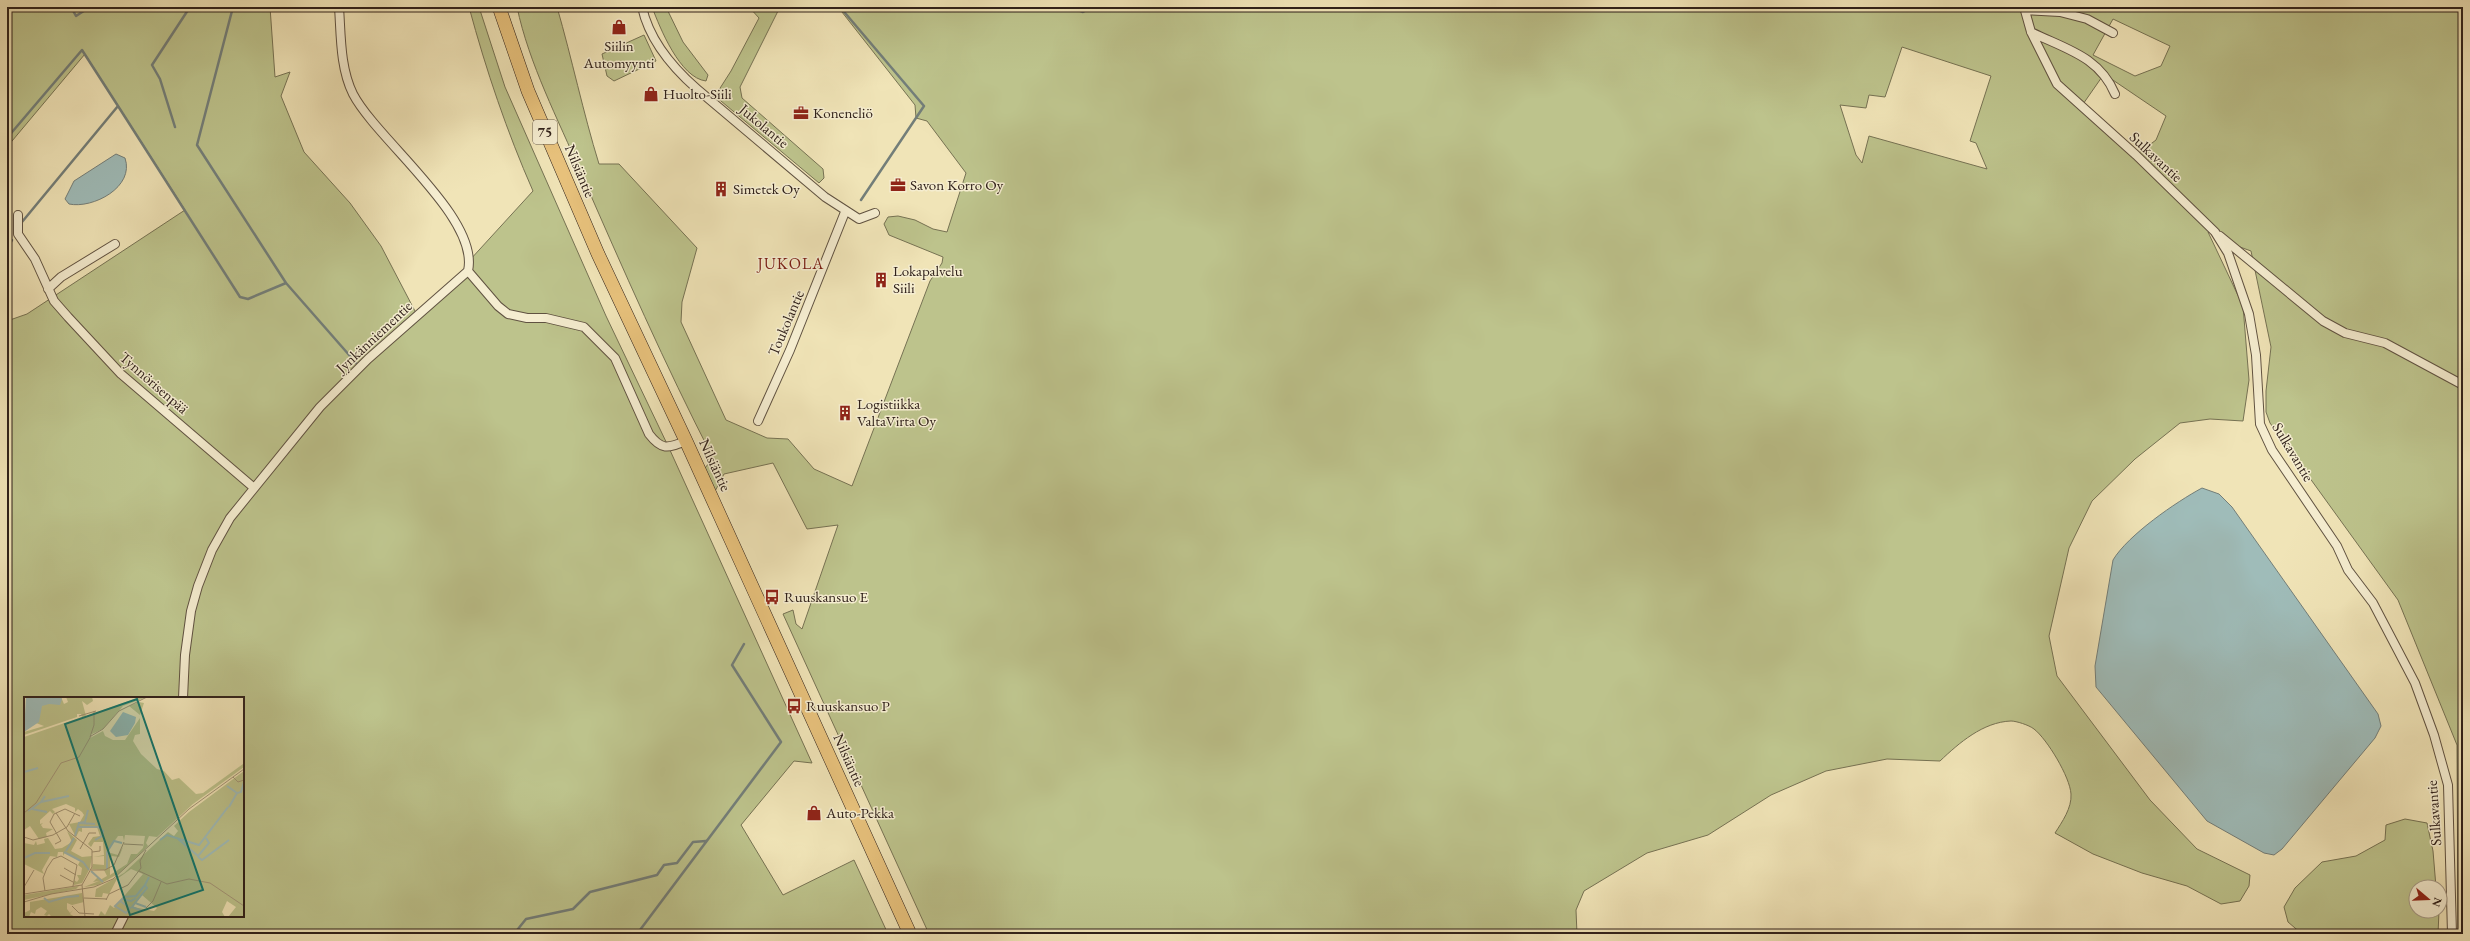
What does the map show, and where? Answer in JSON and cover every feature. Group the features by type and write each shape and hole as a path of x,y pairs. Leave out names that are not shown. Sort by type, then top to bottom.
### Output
{"main road":[{"name":"Nilsiäntie","path":"499,7 528,91 598,254 686,441 910,934"}],"street":[{"path":"339,7 344,63 353,94 365,112 446,207 468,250 468,271 498,306 508,314 526,318 546,318 584,328 615,358 648,434 657,445 669,448 686,441"},
{"name":"Jukolantie","path":"642,7 658,43 678,71 825,197 845,212 859,219 876,213"},
{"path":"2025,9 2060,12 2087,19 2113,33"},
{"name":"Sulkavantie","path":"2025,9 2030,32 2057,84 2136,155 2215,232 2228,253 2250,314 2256,354 2260,424 2272,450 2338,546 2348,570 2373,603 2415,683 2434,736 2448,785 2452,934"},
{"path":"2030,32 2077,53 2095,64 2110,81 2115,94"},
{"name":"Toukolantie","path":"758,421 790,350 845,212"},
{"name":"Tynnörisenpää","path":"18,215 18,234 35,259 54,301 101,355 226,466 253,487"},
{"path":"2215,232 2323,321 2345,333 2385,342 2463,386"},
{"path":"48,289 62,277 115,244"},
{"name":"Jynkänniementie","path":"183,697 185,655 191,612 198,586 212,550 230,518 253,487 320,407 368,359 468,271"},
{"path":"115,934 124,917"}],"green space":[{"path":"7,7 270,7 275,77 290,72 281,96 304,152 350,203 381,246 416,313 357,364 317,406 251,485 253,487 320,407 460,278 469,261 533,191 514,146 498,100 469,7 479,7 505,87 606,316 669,448 812,763 794,761 741,825 783,895 854,860 888,934 7,934 7,321 27,314 185,210 85,54 7,147"},
{"path":"517,7 557,7 599,164 619,164 697,248 682,302 681,322 726,420 767,438 788,439 814,469 852,486 930,281 942,263 943,257 889,235 884,224 888,217 898,216 915,220 933,229 947,232 966,173 927,121 916,118 915,105 838,7 2463,7 2463,934 2458,934 2457,745 2398,600 2270,423 2266,412 2266,391 2271,347 2251,251 2229,243 2219,235 2208,232 2243,306 2249,380 2243,421 2210,419 2180,423 2135,459 2092,501 2069,548 2049,636 2057,676 2150,800 2197,849 2250,875 2249,886 2240,901 2221,904 2187,886 2142,873 2093,854 2055,833 2066,815 2070,804 2071,794 2067,778 2051,749 2039,734 2029,726 2011,721 2001,722 1981,729 1955,747 1940,761 1887,759 1826,771 1771,795 1708,835 1647,853 1584,891 1576,910 1577,934 929,934 783,614 793,610 796,624 802,629 838,525 807,529 773,463 724,474 712,497 701,473 713,458 661,352 613,245 536,70 522,28","holes":["2113,19 2170,46 2161,66 2135,76 2093,55","1902,47 1991,76 1970,141 1976,143 1987,169 1869,136 1862,163 1856,155 1840,105 1866,108 1869,95 1885,97","2104,74 2166,116 2156,140 2136,155 2081,107"]},
{"path":"652,7 666,7 683,42 708,75 706,81 697,78 680,62 672,51"},
{"path":"749,7 780,7 740,87 742,98 823,169 824,178 819,183 715,96 731,71 759,18"},
{"path":"644,35 656,61 614,81 607,76 602,54"},
{"path":"2405,819 2427,823 2433,851 2435,879 2408,879 2408,919 2439,919 2438,934 2302,934 2288,922 2284,907 2295,888 2322,862 2356,856 2385,840 2386,825"}],"water":[{"path":"116,154 125,158 126,169 124,178 118,187 110,194 89,203 79,205 69,204 65,199 74,181"},
{"path":"2202,488 2219,494 2232,507 2378,714 2381,726 2375,738 2282,849 2274,855 2264,853 2207,821 2096,687 2095,666 2113,560 2130,540 2153,520 2166,510"}],"waterway":[{"path":"71,7 76,16 90,7"},
{"path":"175,127 160,79 152,65 190,7"},
{"path":"233,7 197,145 286,283"},
{"path":"840,7 924,106 861,200"},
{"path":"1070,7 1083,12 1092,7"},
{"path":"7,138 82,50 118,106"},
{"path":"22,222 118,106 240,297 248,299 286,283 357,364"},
{"path":"7,250 12,240"},
{"path":"637,934 781,742 732,665 744,644"},
{"path":"514,934 526,919 573,909 590,892 657,875 664,865 677,863 693,842 706,841"}],"place":[{"name":"Siilin Automyynti","path":"619,27"},
{"name":"Huolto-Siili","path":"651,94"},
{"name":"Koneneliö","path":"801,113"},
{"name":"Savon Korro Oy","path":"898,185"},
{"name":"Simetek Oy","path":"721,189"},
{"name":"Lokapalvelu Siili","path":"881,280"},
{"name":"Logistiikka ValtaVirta Oy","path":"845,413"},
{"name":"Ruuskansuo E","path":"772,597"},
{"name":"Ruuskansuo P","path":"794,706"},
{"name":"Auto-Pekka","path":"814,813"}],"district":[{"name":"JUKOLA","path":"791,263"}]}
